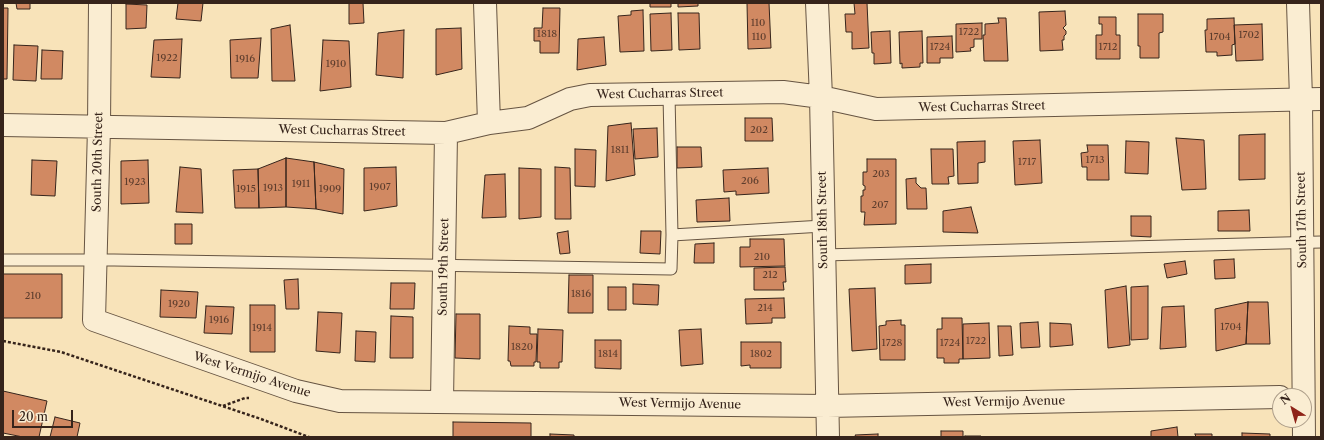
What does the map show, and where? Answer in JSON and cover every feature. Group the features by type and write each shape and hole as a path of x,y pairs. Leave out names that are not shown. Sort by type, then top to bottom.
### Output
{"street":[{"name":"South 20th Street","path":"94,320 99,127 100,3"},
{"path":"485,3 489,123"},
{"name":"South 18th Street","path":"817,3 821,97 823,255 828,437"},
{"name":"South 17th Street","path":"1298,3 1311,99 1312,242 1304,388"},
{"name":"West Cucharras Street","path":"3,125 446,133 489,123 528,118 570,99 590,95 669,95 783,92 821,97 876,109 1311,99"},
{"name":"South 19th Street","path":"442,402 446,133"},
{"name":"West Vermijo Avenue","path":"94,320 296,391 340,401 827,406 1272,397"}],"lane":[{"path":"3,260 95,260 671,269 672,235 669,95"},
{"path":"672,235 823,226"},
{"path":"823,255 1312,242"}],"path":[{"path":"3,341 61,352 255,417 309,437"}],"building":[{"path":"16,3 30,3 30,9 17,9"},
{"path":"178,3 203,3 201,21 176,19"},
{"path":"349,3 363,3 364,23 349,24"},
{"path":"650,3 671,3 671,7 650,7"},
{"path":"678,3 698,3 698,6 678,7"},
{"path":"747,3 769,3 771,48 748,49"},
{"path":"854,3 867,3 869,48 852,49 852,32 846,32 845,14 855,14"},
{"path":"126,4 147,5 146,28 126,29"},
{"path":"3,8 8,8 7,79 3,79"},
{"path":"543,8 560,8 559,53 540,53 540,41 534,41 534,28 542,28"},
{"path":"643,10 644,51 620,52 618,16 631,15 631,11"},
{"path":"1065,11 1066,25 1063,28 1066,31 1066,34 1064,36 1064,40 1062,40 1063,50 1040,51 1039,12"},
{"path":"671,13 672,50 651,51 650,14"},
{"path":"678,13 699,13 700,49 679,50"},
{"path":"1138,14 1163,14 1163,32 1159,33 1159,58 1140,58 1140,46 1138,46"},
{"path":"1099,17 1116,17 1116,35 1120,35 1120,59 1096,59 1096,35 1102,35 1102,24 1099,24"},
{"path":"998,18 1006,18 1008,61 984,61 983,35 985,35 985,24 999,23"},
{"path":"1234,18 1235,44 1232,45 1232,55 1217,56 1217,52 1206,52 1205,30 1207,30 1207,19"},
{"path":"982,23 982,39 974,39 974,47 970,48 971,51 956,52 956,24"},
{"path":"1262,24 1263,60 1236,61 1234,25"},
{"path":"290,25 295,81 272,81 271,29"},
{"path":"461,28 462,69 436,75 436,29"},
{"path":"404,30 403,78 376,75 378,33"},
{"path":"890,31 891,63 874,64 871,32"},
{"path":"922,31 923,63 920,63 920,67 902,68 902,63 900,64 899,32"},
{"path":"952,36 953,58 940,58 940,63 927,63 927,37"},
{"path":"604,37 606,65 577,70 578,39"},
{"path":"261,38 258,78 231,78 230,40"},
{"path":"182,39 180,78 151,77 154,40"},
{"path":"323,40 349,41 351,87 320,91"},
{"path":"14,45 38,46 36,81 13,80"},
{"path":"42,50 63,51 62,79 41,79"},
{"path":"745,118 772,118 773,141 745,141"},
{"path":"631,123 635,175 606,181 608,126"},
{"path":"657,128 658,157 635,159 633,129"},
{"path":"1265,134 1265,179 1239,180 1239,135"},
{"path":"1176,138 1204,140 1206,189 1182,190"},
{"path":"1040,140 1042,183 1015,185 1013,141"},
{"path":"985,141 985,162 978,163 978,183 958,184 957,142"},
{"path":"1126,141 1149,142 1148,174 1125,173"},
{"path":"1087,145 1108,145 1109,180 1087,180 1087,167 1082,167 1081,153 1088,152"},
{"path":"677,147 701,147 702,167 677,168"},
{"path":"575,149 596,150 595,187 575,186"},
{"path":"931,149 953,149 954,176 948,177 949,184 932,184"},
{"path":"286,158 314,162 316,209 286,207"},
{"path":"286,158 286,207 259,208 258,169"},
{"path":"867,159 896,159 896,224 864,225 865,212 861,212 861,196 863,196 863,190 865,190 865,186 863,185 863,172 867,172"},
{"path":"32,160 57,161 55,196 31,195"},
{"path":"148,160 149,203 121,204 121,161"},
{"path":"314,162 344,169 343,214 316,209"},
{"path":"180,167 201,169 203,213 176,212"},
{"path":"396,167 397,206 364,211 364,168"},
{"path":"555,167 570,168 571,219 555,219"},
{"path":"519,168 541,169 541,217 519,219"},
{"path":"768,168 769,193 736,195 736,191 724,192 723,170"},
{"path":"258,169 259,208 235,208 233,170"},
{"path":"505,174 506,217 482,218 485,175"},
{"path":"916,178 916,183 921,188 926,188 927,209 907,209 906,179"},
{"path":"729,198 730,221 697,222 696,200"},
{"path":"971,207 978,233 943,232 943,211"},
{"path":"1249,210 1250,231 1218,231 1218,211"},
{"path":"1131,216 1151,216 1151,237 1131,236"},
{"path":"175,224 192,224 192,244 175,244"},
{"path":"568,231 570,253 560,254 557,233"},
{"path":"641,231 661,231 660,254 640,253"},
{"path":"750,239 784,239 785,266 740,267 740,247 750,247"},
{"path":"714,243 714,263 694,263 695,244"},
{"path":"1234,259 1235,278 1215,279 1214,260"},
{"path":"1185,261 1187,274 1167,278 1164,264"},
{"path":"931,264 931,283 905,284 905,265"},
{"path":"785,267 786,282 783,282 784,290 754,290 754,268"},
{"path":"3,274 62,274 62,318 3,318"},
{"path":"569,275 593,275 593,313 568,313"},
{"path":"298,279 299,309 286,309 284,280"},
{"path":"391,283 415,283 414,309 390,309"},
{"path":"633,284 659,285 658,305 633,304"},
{"path":"1126,286 1130,345 1108,348 1105,290"},
{"path":"1148,286 1148,339 1131,340 1131,287"},
{"path":"608,287 626,287 626,310 608,310"},
{"path":"875,288 877,349 852,351 849,289"},
{"path":"161,290 198,292 196,318 160,317"},
{"path":"784,298 785,318 772,318 772,323 746,324 745,299"},
{"path":"1248,302 1268,302 1270,344 1246,344"},
{"path":"1248,302 1246,344 1216,351 1215,309"},
{"path":"250,305 275,305 275,352 250,352"},
{"path":"206,306 234,307 232,334 204,333"},
{"path":"1184,306 1186,347 1160,349 1162,307"},
{"path":"318,312 342,313 340,353 316,351"},
{"path":"456,314 480,314 480,359 455,358"},
{"path":"391,316 413,317 413,358 390,358"},
{"path":"942,318 962,318 963,359 959,359 959,363 944,363 944,358 937,358 937,329 942,329"},
{"path":"901,320 901,325 905,325 905,360 880,360 879,326 886,325 886,321"},
{"path":"1038,322 1040,347 1021,348 1020,323"},
{"path":"989,323 990,358 963,359 963,324"},
{"path":"1050,323 1071,324 1073,345 1050,347"},
{"path":"509,326 530,327 530,334 537,334 536,362 534,362 534,366 511,366 510,361 508,361"},
{"path":"998,326 1011,326 1013,355 999,356"},
{"path":"538,329 563,330 562,362 559,362 559,368 540,368 540,362 537,362"},
{"path":"701,329 703,364 681,366 679,330"},
{"path":"356,331 376,332 375,362 355,361"},
{"path":"595,340 621,340 621,369 595,368"},
{"path":"741,342 781,342 781,368 750,368 750,365 741,366"},
{"path":"3,391 47,401 39,437 23,437 3,433"},
{"path":"55,417 80,423 77,437 50,437"},
{"path":"453,422 531,423 531,437 453,437"},
{"path":"1177,427 1178,437 1151,437 1151,431"},
{"path":"941,431 963,431 963,437 941,437"},
{"path":"1242,433 1270,434 1270,437 1242,437"},
{"path":"550,434 574,435 574,437 550,437"},
{"path":"878,434 878,437 856,437 855,435"},
{"path":"1195,434 1212,434 1212,437 1196,437"},
{"path":"981,436 981,437 965,437"}]}
